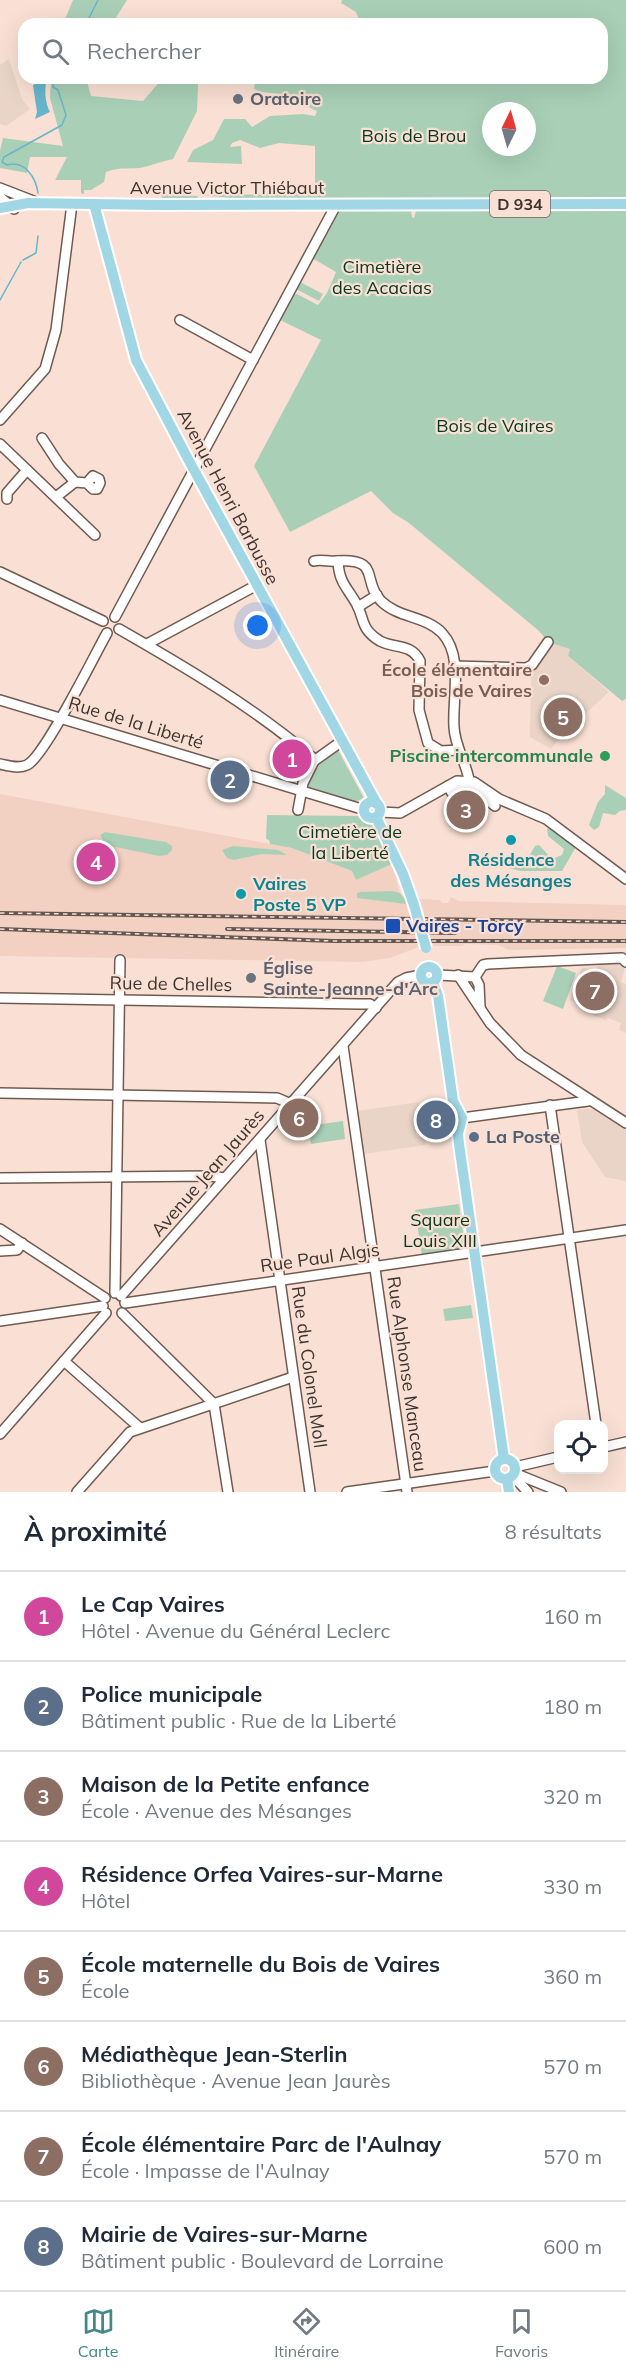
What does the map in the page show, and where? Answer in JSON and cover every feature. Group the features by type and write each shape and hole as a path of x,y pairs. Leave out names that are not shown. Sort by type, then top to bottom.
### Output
{"main road":[{"name":"Avenue Victor Thiébaut","path":"3,205 28,202 41,204 336,205 626,204"},
{"name":"Avenue Henri Barbusse","path":"94,204 136,360 370,791 373,809 414,904 426,948 425,971"},
{"path":"425,971 434,968 453,1101 462,1118 458,1136 504,1459"},
{"path":"509,1492 512,1473 510,1460 504,1459 496,1464 495,1471 501,1478 512,1473"}],"street":[{"path":"0,188 41,204"},
{"path":"3,205 12,194"},
{"path":"0,420 41,376 48,362 56,330 72,204"},
{"path":"115,617 336,205"},
{"path":"180,320 253,360"},
{"path":"42,438 59,464 75,482"},
{"path":"0,444 95,535"},
{"path":"7,499 7,493 27,471"},
{"path":"56,496 75,482 87,483"},
{"path":"314,561 321,559 354,561 364,566 371,574 377,595 391,609 428,624 441,632 450,647 454,666 453,725 458,750 468,772 469,780"},
{"path":"338,561 343,586 358,608 363,624 373,636 386,644 409,649 417,655 420,661 419,710 426,738 431,746 441,751 458,750"},
{"path":"0,572 103,621"},
{"path":"147,644 257,585"},
{"path":"358,608 377,595"},
{"path":"106,633 102,627 103,621 109,616 115,617 119,622 119,629"},
{"path":"119,629 237,700 277,729 314,761"},
{"path":"106,633 114,633 119,629"},
{"path":"0,764 23,767 33,761 61,717 106,633"},
{"path":"454,666 526,668 532,664 548,642"},
{"name":"Rue de la Liberté","path":"0,700 301,790 373,809"},
{"path":"298,810 301,790 314,761 342,741"},
{"path":"373,809 400,813 450,789 457,782 469,780 499,799 546,819 626,879"},
{"path":"450,789 473,789 495,806"},
{"path":"475,977 483,965 488,963 622,958 626,963"},
{"path":"0,1229 22,1243 115,1316 121,1301 116,1177 120,960"},
{"name":"Avenue Jean Jaurès","path":"121,1301 225,1178 402,979 425,971"},
{"path":"435,978 458,975 475,977"},
{"path":"458,975 490,1023 509,1044 529,1061 626,1124"},
{"path":"475,977 479,985 480,1006"},
{"name":"Rue de Chelles","path":"0,998 370,1004 376,1008"},
{"name":"Rue Alphonse Manceau","path":"343,1046 406,1488"},
{"path":"563,1104 568,1098 570,1088"},
{"path":"0,1093 277,1098 291,1104"},
{"path":"462,1118 588,1101"},
{"path":"550,1105 595,1420"},
{"name":"Rue du Colonel Moll","path":"260,1140 310,1492"},
{"path":"0,1178 210,1176 225,1178"},
{"name":"Rue Paul Algis","path":"121,1301 626,1230"},
{"path":"0,1251 17,1250 22,1243"},
{"path":"0,1321 105,1306 121,1301"},
{"path":"121,1301 214,1404 228,1492"},
{"path":"0,1434 64,1361 105,1306"},
{"path":"64,1361 140,1428"},
{"path":"76,1492 130,1432 293,1377"},
{"path":"608,1446 626,1442"},
{"path":"554,1458 512,1473 525,1485 561,1492"},
{"path":"347,1492 406,1488 495,1471"}],"shaded area":[{"path":"9,59 22,99 30,109 6,126 0,124 0,65"},
{"path":"552,643 570,649 568,656 609,692 586,713 576,718 551,749 530,737 531,670 546,655 544,653"},
{"path":"0,794 292,848 352,871 356,880 392,864 400,893 409,903 418,899 440,900 442,903 448,903 451,897 459,901 626,905 626,948 508,950 498,945 421,946 390,958 362,962 0,956"},
{"path":"600,960 613,960 626,964 621,982 626,984 626,1033 619,1030 621,1023 582,1011 584,1006 570,1000 582,967 595,972"},
{"path":"419,1102 420,1111 414,1112 417,1137 425,1136 426,1145 363,1154 357,1111"},
{"path":"577,1110 595,1110 626,1130 626,1181 605,1177 582,1142"}],"green space":[{"path":"73,0 127,0 116,18 66,18"},
{"name":"Bois de Brou","path":"342,0 626,0 626,201 241,199 202,195 315,194 315,146 279,143 260,148 240,140 232,143 230,147 241,146 242,164 187,162 193,150 213,140 224,119 245,119 252,127 270,116 303,114 315,116 317,111 291,97 254,89 255,84 608,84 608,18 358,18 356,12 341,3"},
{"path":"51,84 88,84 91,96 143,101 158,84 198,84 197,111 173,159 140,168 110,170 106,172 104,182 91,190 84,190 84,194 81,193 81,180 55,180 67,157 30,157 27,173 0,168 3,138 63,146 50,98"},
{"path":"161,195 198,196 196,200 164,200"},
{"name":"Bois de Vaires","path":"437,208 626,210 626,699 622,701 568,656 570,649 548,642 539,631 409,523 393,513 371,491 290,532 254,466 321,340 280,320 293,294 318,305 327,293 336,272 312,258 337,212 342,209 406,209 411,210 414,218 416,211"},
{"path":"300,282 323,294 319,301 296,289"},
{"path":"338,750 364,798 355,802 306,786 320,764"},
{"path":"605,785 626,798 626,810 615,815 603,813 599,827 594,830 589,825 598,802 605,794"},
{"name":"Cimetière de la Liberté","path":"267,815 360,816 365,822 374,824 392,864 356,880 352,871 292,848 270,844 266,839"},
{"path":"551,828 577,845 562,871 521,871 508,868 528,858 535,846 539,845 552,859 562,855 564,849 548,836 547,829"},
{"path":"105,832 166,842 172,846 172,850 167,855 159,856 106,845 100,835"},
{"path":"233,846 278,850 287,855 262,854 234,860 227,858 222,850"},
{"path":"360,892 400,893 407,902 406,904 357,898 357,893"},
{"path":"557,966 576,973 563,1009 543,1001"},
{"path":"343,1121 345,1139 311,1144 308,1126"},
{"name":"Square Louis XIII","path":"459,1204 465,1247 462,1250 422,1256 415,1210"},
{"path":"471,1305 473,1318 445,1321 443,1309"}],"water":[{"path":"46,84 46,100 50,112 35,119 37,112 33,85"}],"waterway":[{"path":"89,18 98,0"},
{"path":"38,193 32,176 24,168 2,162 4,157 62,125 66,115 58,90 53,87 53,84"},
{"path":"23,260 36,253 38,236"},
{"path":"0,300 21,262"}],"railway":[{"path":"0,913 626,922"},
{"path":"0,929 334,941 626,941"},
{"path":"227,929 455,933"}],"place":[{"name":"Oratoire","path":"238,99"},
{"name":"École élémentaire Bois de Vaires","path":"544,680"},
{"name":"École maternelle du Bois de Vaires","path":"563,717"},
{"name":"Piscine intercommunale","path":"605,756"},
{"name":"Le Cap Vaires","path":"292,759"},
{"name":"Police municipale","path":"230,780"},
{"name":"Maison de la Petite enfance","path":"466,810"},
{"name":"Résidence des Mésanges","path":"511,840"},
{"name":"Résidence Orfea Vaires-sur-Marne","path":"96,862"},
{"name":"Vaires Poste 5 VP","path":"241,894"},
{"name":"Vaires - Torcy","path":"393,926"},
{"name":"Église Sainte-Jeanne-d'Arc","path":"251,978"},
{"name":"École élémentaire Parc de l'Aulnay","path":"595,991"},
{"name":"Médiathèque Jean-Sterlin","path":"299,1118"},
{"name":"Mairie de Vaires-sur-Marne","path":"436,1120"},
{"name":"La Poste","path":"474,1137"}],"park label":[{"name":"Cimetière des Acacias","path":"382,277"}]}
